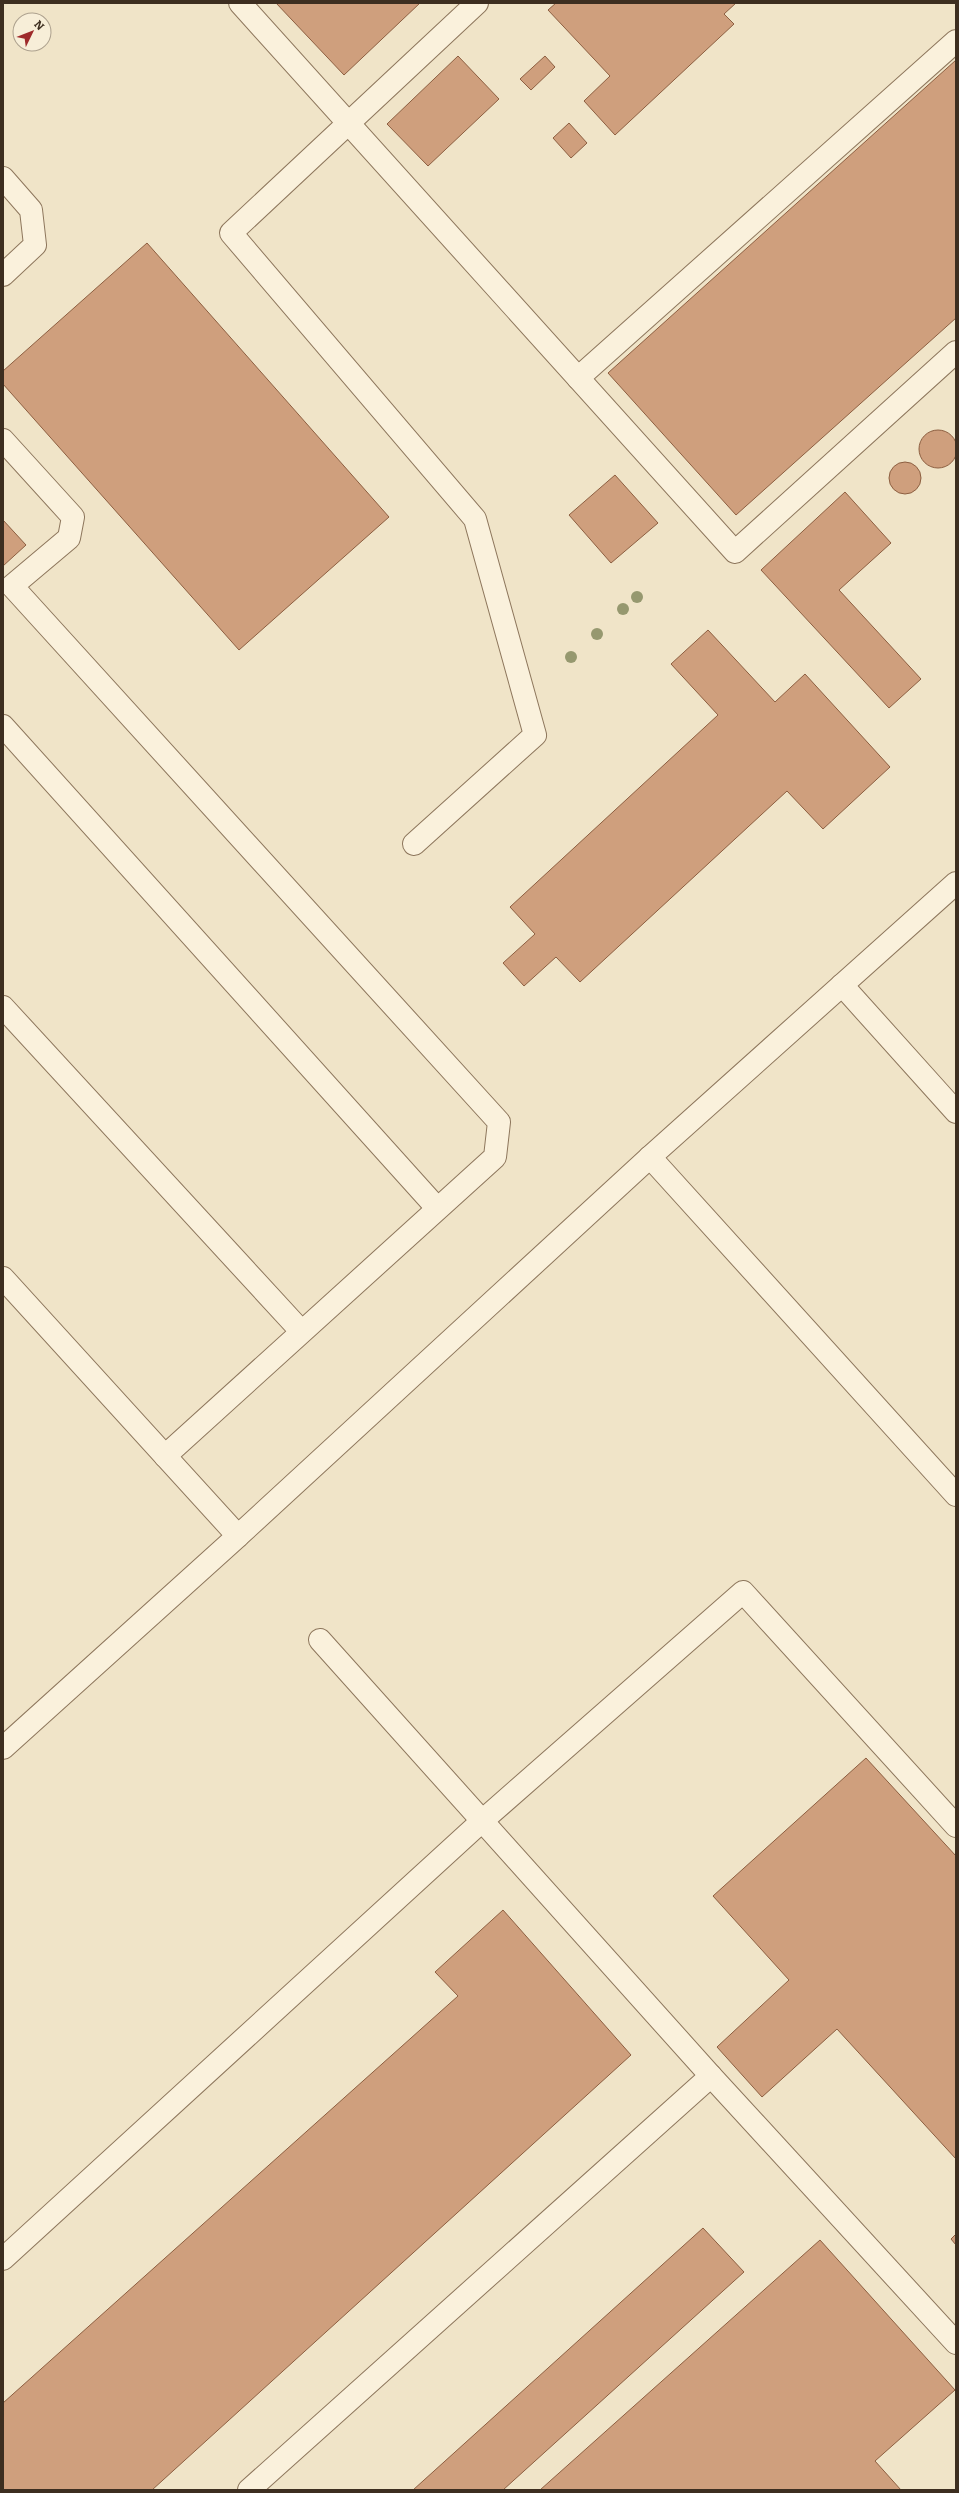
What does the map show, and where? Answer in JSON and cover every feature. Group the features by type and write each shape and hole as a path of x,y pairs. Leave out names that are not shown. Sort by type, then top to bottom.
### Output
{"street":[{"path":"240,3 347,124 735,552 956,352"},
{"path":"414,844 535,735 475,519 231,233 477,3"},
{"path":"578,378 956,41"},
{"path":"3,178 31,210 35,245 3,275"},
{"path":"3,440 72,517 69,538 7,590 499,1122 495,1157 301,1331 165,1456"},
{"path":"3,726 437,1208"},
{"path":"3,1748 238,1536 650,1156 956,883"},
{"path":"842,985 956,1112"},
{"path":"3,1007 301,1331"},
{"path":"650,1156 956,1495"},
{"path":"3,1278 238,1536"},
{"path":"3,2259 482,1822 743,1592 956,1826"},
{"path":"320,1640 711,2076 956,2343"},
{"path":"249,2490 711,2076"}],"building":[{"path":"276,3 420,3 344,75"},
{"path":"556,3 736,3 724,14 734,24 615,135 584,101 610,76 548,10"},
{"path":"458,56 499,99 428,166 387,124"},
{"path":"545,56 555,67 531,90 520,79"},
{"path":"956,60 956,318 736,515 608,373"},
{"path":"569,123 587,143 571,158 553,138"},
{"path":"147,243 389,517 239,650 3,384 3,371"},
{"path":"938,430 948,433 954,439 957,449 954,459 948,465 938,468 928,465 922,459 919,449 922,439 928,433"},
{"path":"902,462 908,462 917,466 921,478 917,490 908,494 902,494 893,490 889,481 889,475 893,466"},
{"path":"615,475 658,523 611,563 569,515"},
{"path":"845,492 891,543 839,590 921,679 889,708 761,570"},
{"path":"3,520 26,545 3,566"},
{"path":"708,630 775,702 805,674 890,767 823,829 787,791 580,982 556,957 524,986 503,963 535,934 510,907 718,715 671,664"},
{"path":"866,1758 956,1856 956,2159 837,2029 762,2097 717,2047 789,1980 713,1896"},
{"path":"503,1910 631,2055 152,2490 3,2490 3,2403 458,1996 435,1972"},
{"path":"703,2228 744,2272 503,2490 413,2490"},
{"path":"956,2234 956,2245 951,2239"},
{"path":"820,2240 955,2390 875,2461 901,2490 540,2490"}]}
